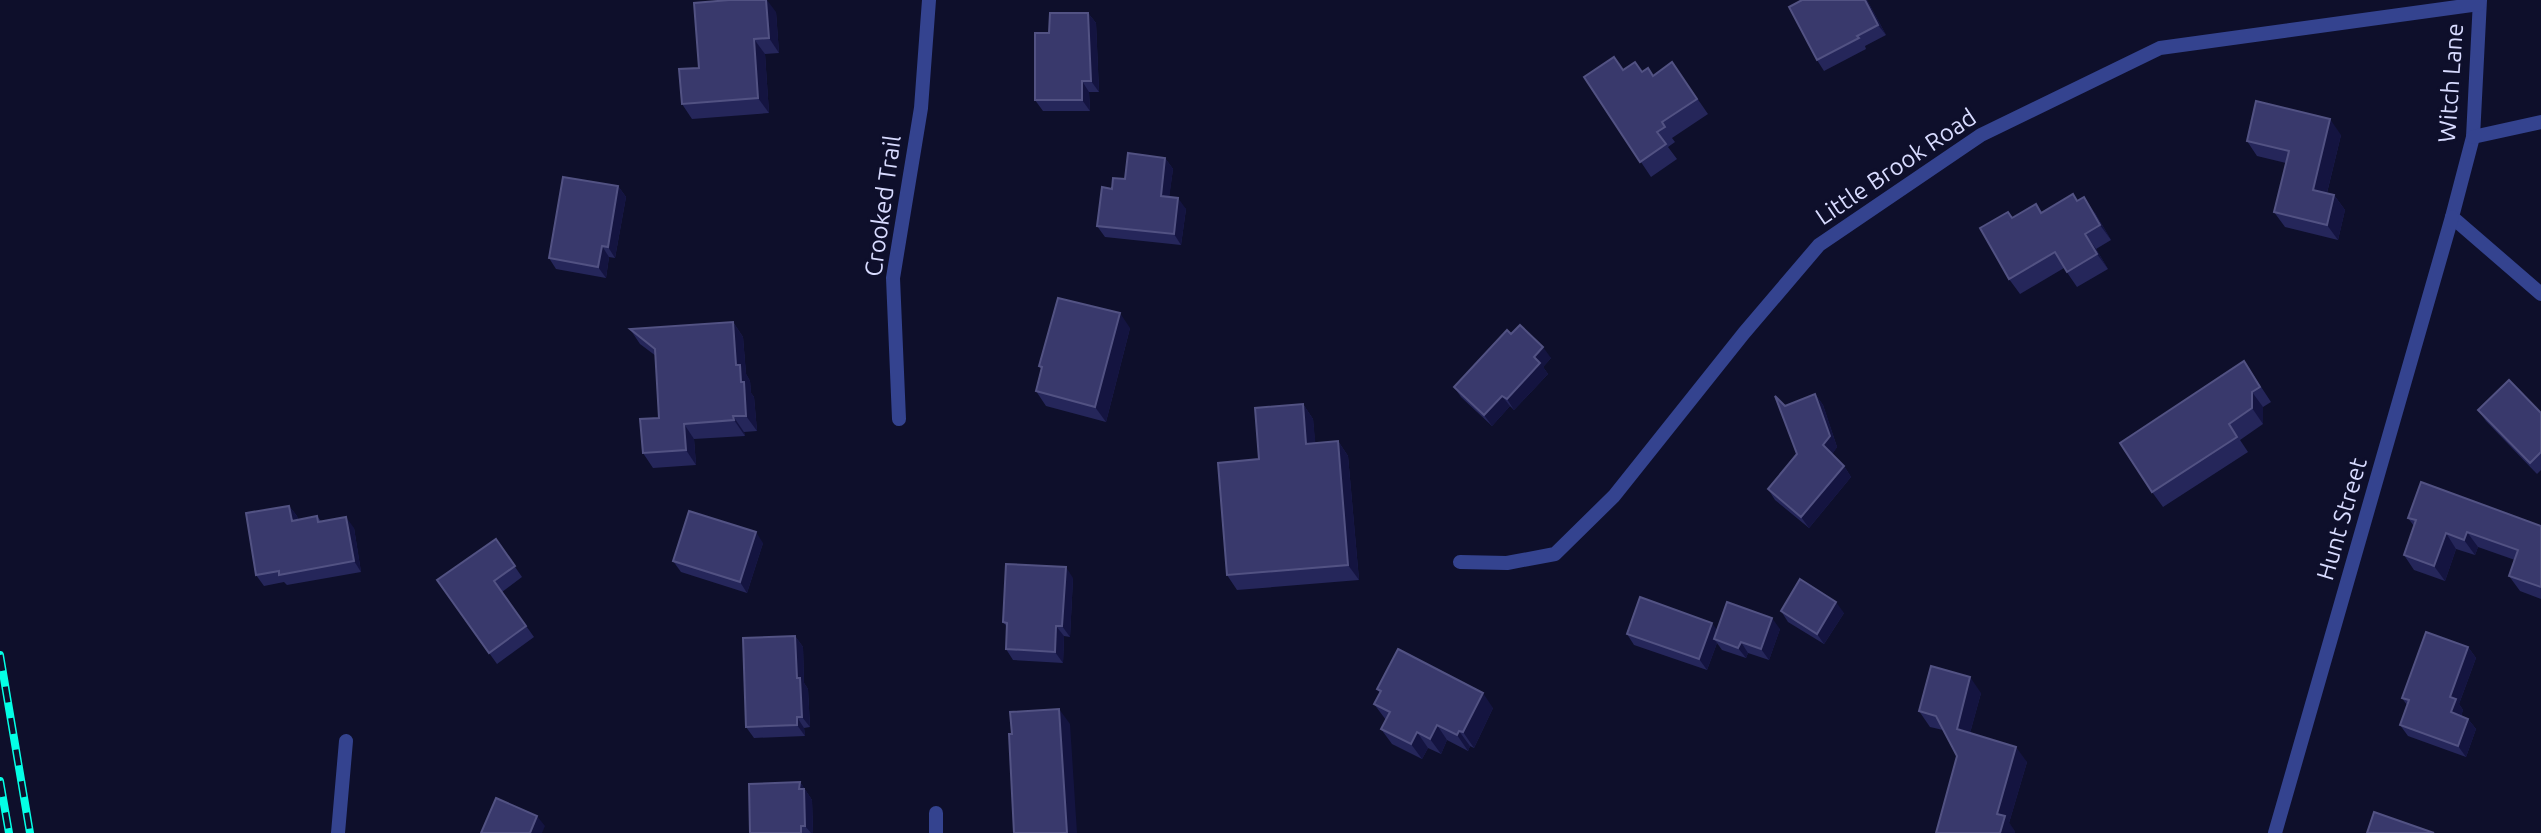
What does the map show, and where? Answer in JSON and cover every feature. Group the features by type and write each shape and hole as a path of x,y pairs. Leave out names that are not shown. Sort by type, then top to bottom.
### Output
{"street":[{"name":"Crooked Trail","path":"899,419 893,278 921,108 929,0"},
{"name":"Witch Lane","path":"2452,217 2473,137 2479,2"},
{"name":"Little Brook Road","path":"1460,562 1507,563 1555,554 1614,496 1744,333 1819,245 1981,135 2160,48 2479,2"},
{"path":"2473,137 2541,122"},
{"path":"2452,217 2541,294"},
{"name":"Hunt Street","path":"2275,833 2452,217"},
{"path":"338,833 346,741"},
{"path":"936,813 936,833"}],"building":[{"path":"766,0 769,38 754,39 758,98 682,104 679,69 699,68 694,3"},
{"path":"1802,0 1865,0 1878,25 1817,60 1789,7"},
{"path":"1050,13 1088,13 1091,81 1082,81 1082,100 1035,100 1035,33 1049,33"},
{"path":"1614,57 1623,70 1635,62 1642,72 1648,68 1653,76 1672,62 1697,99 1662,122 1665,127 1657,132 1666,144 1640,162 1584,77"},
{"path":"2256,101 2330,119 2313,190 2334,195 2327,225 2274,212 2289,151 2247,141"},
{"path":"1128,153 1165,158 1161,196 1178,198 1174,234 1097,226 1102,187 1112,189 1113,178 1125,179"},
{"path":"563,177 618,186 608,247 602,246 598,267 549,258"},
{"path":"2073,194 2077,201 2084,197 2100,225 2085,234 2097,254 2067,272 2055,252 2009,279 1980,228 2008,212 2012,218 2036,204 2041,213"},
{"path":"1058,298 1120,313 1095,407 1036,391 1042,367 1039,366"},
{"path":"733,322 736,365 740,365 741,382 744,382 746,416 733,416 734,420 684,424 686,450 643,453 640,419 659,418 655,349 630,329"},
{"path":"1520,325 1543,347 1534,357 1540,363 1507,399 1502,396 1484,415 1454,387 1507,330 1511,334"},
{"path":"2244,361 2260,387 2252,392 2252,408 2229,424 2237,437 2152,492 2120,443"},
{"path":"2509,380 2541,413 2541,452 2530,463 2478,410"},
{"path":"1815,394 1830,436 1823,445 1844,466 1801,517 1768,489 1797,454 1775,396 1785,406"},
{"path":"1303,404 1306,444 1338,441 1348,565 1227,575 1218,463 1259,459 1255,408"},
{"path":"2421,482 2541,526 2541,587 2509,576 2518,550 2467,532 2464,540 2446,533 2434,566 2404,555 2416,520 2408,518"},
{"path":"289,506 292,521 317,516 318,522 346,517 354,561 279,575 279,571 256,575 246,513"},
{"path":"689,511 756,532 740,582 673,561"},
{"path":"496,539 515,566 494,581 526,626 489,653 437,580"},
{"path":"1006,564 1066,567 1062,626 1056,626 1055,652 1006,649 1007,623 1003,622"},
{"path":"1800,579 1836,602 1817,634 1781,611"},
{"path":"1640,597 1712,623 1699,659 1627,634"},
{"path":"1727,602 1772,618 1761,649 1741,642 1738,648 1714,639"},
{"path":"2426,632 2468,647 2450,697 2456,699 2451,712 2468,719 2458,746 2400,725 2409,700 2402,698"},
{"path":"795,636 802,717 797,717 797,725 746,727 743,638"},
{"path":"1398,649 1483,693 1463,732 1459,731 1457,735 1437,725 1430,739 1417,732 1411,744 1381,729 1390,712 1374,704 1381,691 1377,689"},
{"path":"1931,666 1970,677 1957,729 2016,747 1997,814 2005,816 2000,833 1936,833 1957,756 1936,716 1919,711"},
{"path":"1059,709 1067,833 1014,833 1010,712"},
{"path":"800,782 799,789 804,789 805,826 801,826 801,833 750,833 749,784"},
{"path":"496,798 537,816 530,833 481,833"},
{"path":"2374,812 2434,833 2367,833"}],"railway":[{"path":"0,655 30,833"},
{"path":"0,781 9,833"}]}
